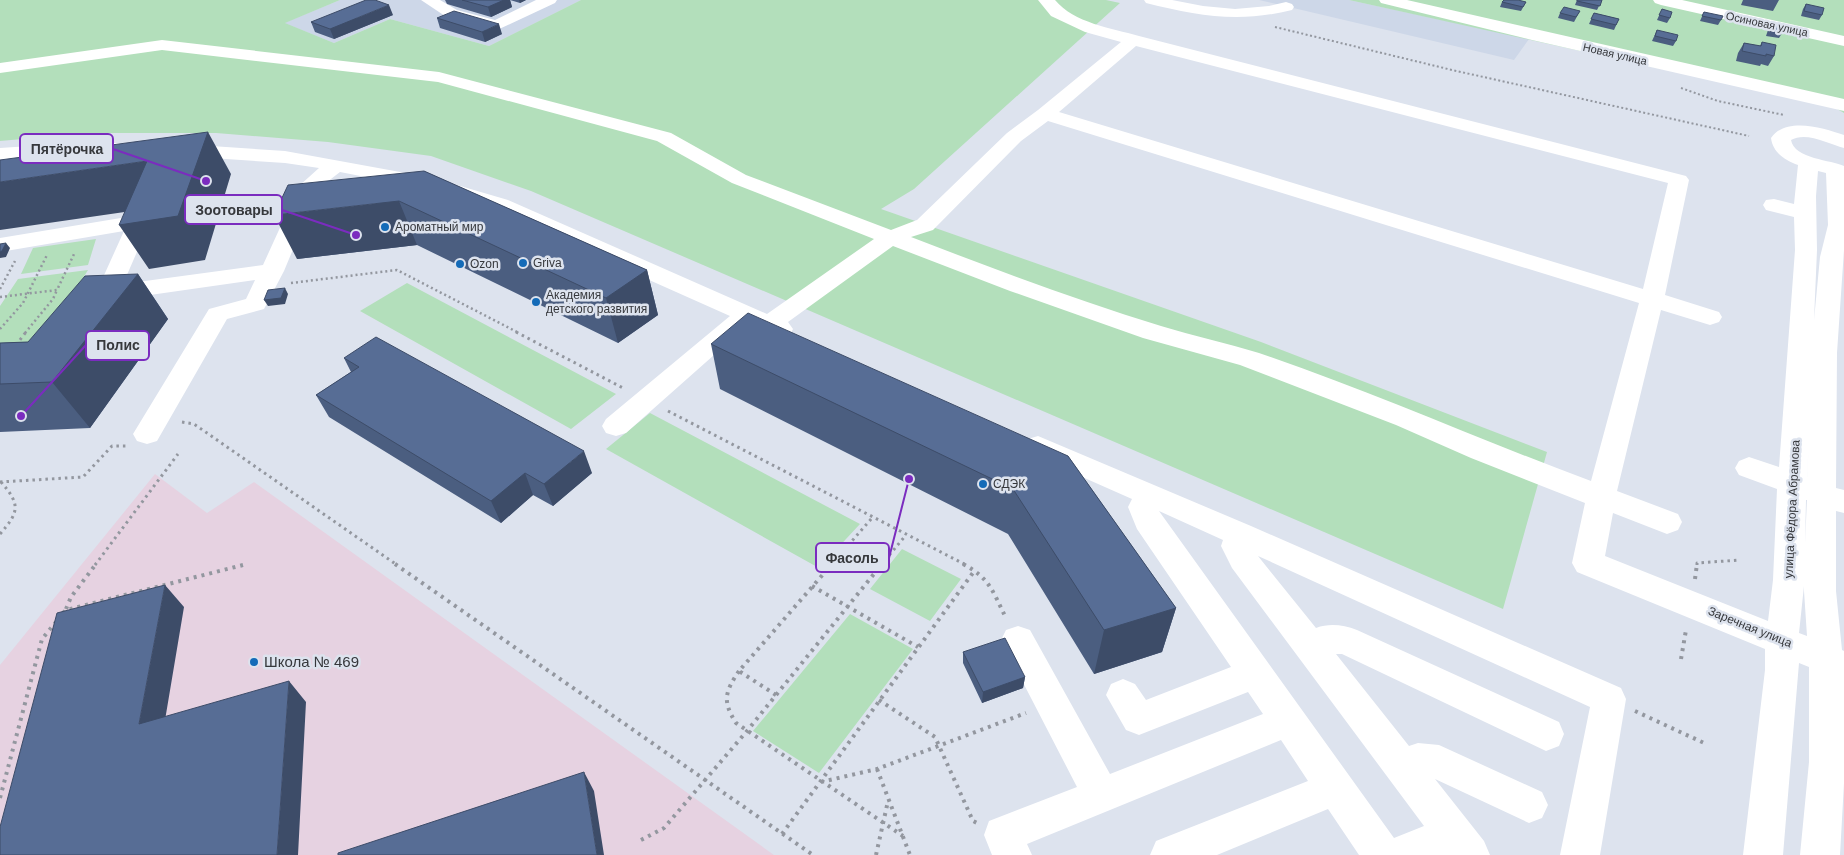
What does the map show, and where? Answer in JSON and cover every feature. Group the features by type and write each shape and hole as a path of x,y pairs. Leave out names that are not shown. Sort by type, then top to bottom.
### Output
{"street":[{"path":"429,0 451,13 497,25 549,0"},
{"path":"1046,0 1057,13 1091,28 1133,40 1679,180 1652,299 1601,497"},
{"path":"1152,0 1230,15 1264,13 1286,7"},
{"name":"Новая улица","path":"1387,0 1532,35 1844,105"},
{"name":"Осиновая улица","path":"1661,0 1844,40"},
{"path":"616,426 758,319 892,237 925,224 1014,137 1045,114 1133,40"},
{"path":"0,68 162,45 438,77 664,137 739,179 1018,286 1152,332 1249,359 1406,418 1481,451 1667,522"},
{"path":"1045,114 1710,317"},
{"path":"1820,855 1826,762 1835,677 1820,591 1833,498 1824,353 1831,257 1841,226 1840,170 1808,162 1786,150 1782,146 1781,138 1789,134 1804,132 1824,135 1844,142"},
{"path":"0,154 90,148 163,154 204,160 217,151 285,157 426,182 500,205 805,340"},
{"name":"улица Фёдора Абрамова","path":"1763,855 1789,580 1792,485 1806,250 1805,213 1808,162"},
{"path":"145,433 218,314 255,304 272,271 309,186 336,165"},
{"path":"1774,205 1805,213"},
{"path":"0,245 139,222 107,294 86,322"},
{"path":"107,294 272,271"},
{"path":"1014,434 1609,699 1580,855"},
{"path":"1749,468 1792,485 1833,498"},
{"path":"1150,496 1143,507 1148,521 1382,855"},
{"name":"Заречная улица","path":"1601,497 1588,563 1656,590 1782,655 1835,677"},
{"path":"1240,534 1236,546 1242,560 1462,844 1400,855"},
{"path":"1308,645 1326,638 1345,640 1546,734"},
{"path":"1018,640 1102,796"},
{"path":"1123,695 1139,720 1254,674"},
{"path":"1007,845 1102,796 1288,721"},
{"path":"1401,766 1418,760 1439,762 1529,805"},
{"path":"1170,855 1335,788"}],"path":[{"path":"1230,15 1359,49 1609,103 1749,136"},
{"path":"1678,88 1718,101 1789,116"},
{"path":"0,289 26,241"},
{"path":"0,329 23,304 51,248"},
{"path":"24,346 15,347 53,299 75,251"},
{"path":"0,297 57,290"},
{"path":"0,482 83,476 112,446 145,433 194,424 813,855"},
{"path":"0,798 42,639 66,610 71,597 178,454"},
{"path":"0,482 13,495 17,507 14,519 0,534"},
{"path":"872,518 738,671 730,683 725,696 727,711 736,723 820,782 903,836"},
{"path":"641,840 664,828 706,781 906,535"},
{"path":"66,610 242,565"},
{"path":"782,834 975,570"},
{"path":"812,586 918,647"},
{"path":"738,671 776,695"},
{"path":"1609,699 1704,743"},
{"path":"879,700 935,737 973,821 1007,845"},
{"path":"820,782 876,769 1052,703"},
{"path":"876,769 910,855"},
{"path":"876,855 888,801"}],"shaded area":[{"path":"340,0 581,0 489,46 390,19 334,43 284,23"},
{"path":"1259,0 1349,0 1529,39 1514,60"},
{"name":"Школа № 469","path":"155,474 207,513 254,482 774,855 0,855 0,665"}],"green space":[{"path":"0,0 340,0 285,23 334,43 390,19 489,46 581,0 1106,0 1120,3 914,189 881,209 1261,342 1547,452 1503,609 531,191 431,156 328,142 216,133 90,133 0,141"},
{"path":"1349,0 1844,0 1844,113 1834,107"},
{"path":"96,239 88,265 21,274 33,248"},
{"path":"88,270 72,296 24,356 0,356 0,306 18,279"},
{"path":"407,283 616,394 571,429 360,311"},
{"path":"650,413 860,524 819,568 606,449"},
{"path":"902,549 961,579 930,621 870,589"},
{"path":"850,614 913,649 819,773 753,731"}],"building":[{"path":"366,0 375,0 389,5 330,29 311,22"},
{"path":"462,0 504,0 488,7"},
{"path":"1504,0 1526,2 1523,7 1502,2"},
{"path":"1577,0 1602,0 1600,6"},
{"path":"1806,4 1824,8 1822,15 1804,11"},
{"path":"1564,7 1580,11 1576,17 1560,13"},
{"path":"1662,9 1672,12 1670,18 1659,15"},
{"path":"454,11 499,24 482,32 437,18"},
{"path":"1704,12 1723,16 1721,20 1702,16"},
{"path":"1594,13 1619,19 1616,25 1591,19"},
{"path":"1771,25 1783,27 1782,33 1769,31"},
{"path":"1657,30 1678,35 1676,41 1655,36"},
{"path":"1762,42 1776,45 1774,56 1742,51 1744,43 1761,46"},
{"path":"208,132 178,216 119,225 147,161 0,182 0,160"},
{"path":"424,171 647,270 606,298 399,201 274,215 288,185"},
{"path":"6,243 2,251 0,252 0,244"},
{"path":"138,274 52,382 0,384 0,343 28,342 85,276"},
{"path":"285,288 281,298 264,300 268,290"},
{"path":"748,313 1068,456 1176,608 1104,630 1013,489 711,344"},
{"path":"376,337 584,451 544,484 525,473 491,501 316,395 359,367 344,358"},
{"path":"165,585 139,724 289,681 277,855 0,855 0,827 57,613"},
{"path":"1005,638 1025,677 983,692 963,652"},
{"path":"584,772 597,855 338,855 338,853"}],"place":[{"name":"Пятёрочка","path":"206,181"},
{"name":"Ароматный мир","path":"385,227"},
{"name":"Зоотовары","path":"356,235"},
{"name":"Griva","path":"523,263"},
{"name":"Ozon","path":"460,264"},
{"name":"Академия детского развития","path":"536,302"},
{"name":"Полис","path":"21,416"},
{"name":"Фасоль","path":"909,479"},
{"name":"СДЭК","path":"983,484"},
{"name":"Школа № 469","path":"254,662"}]}
